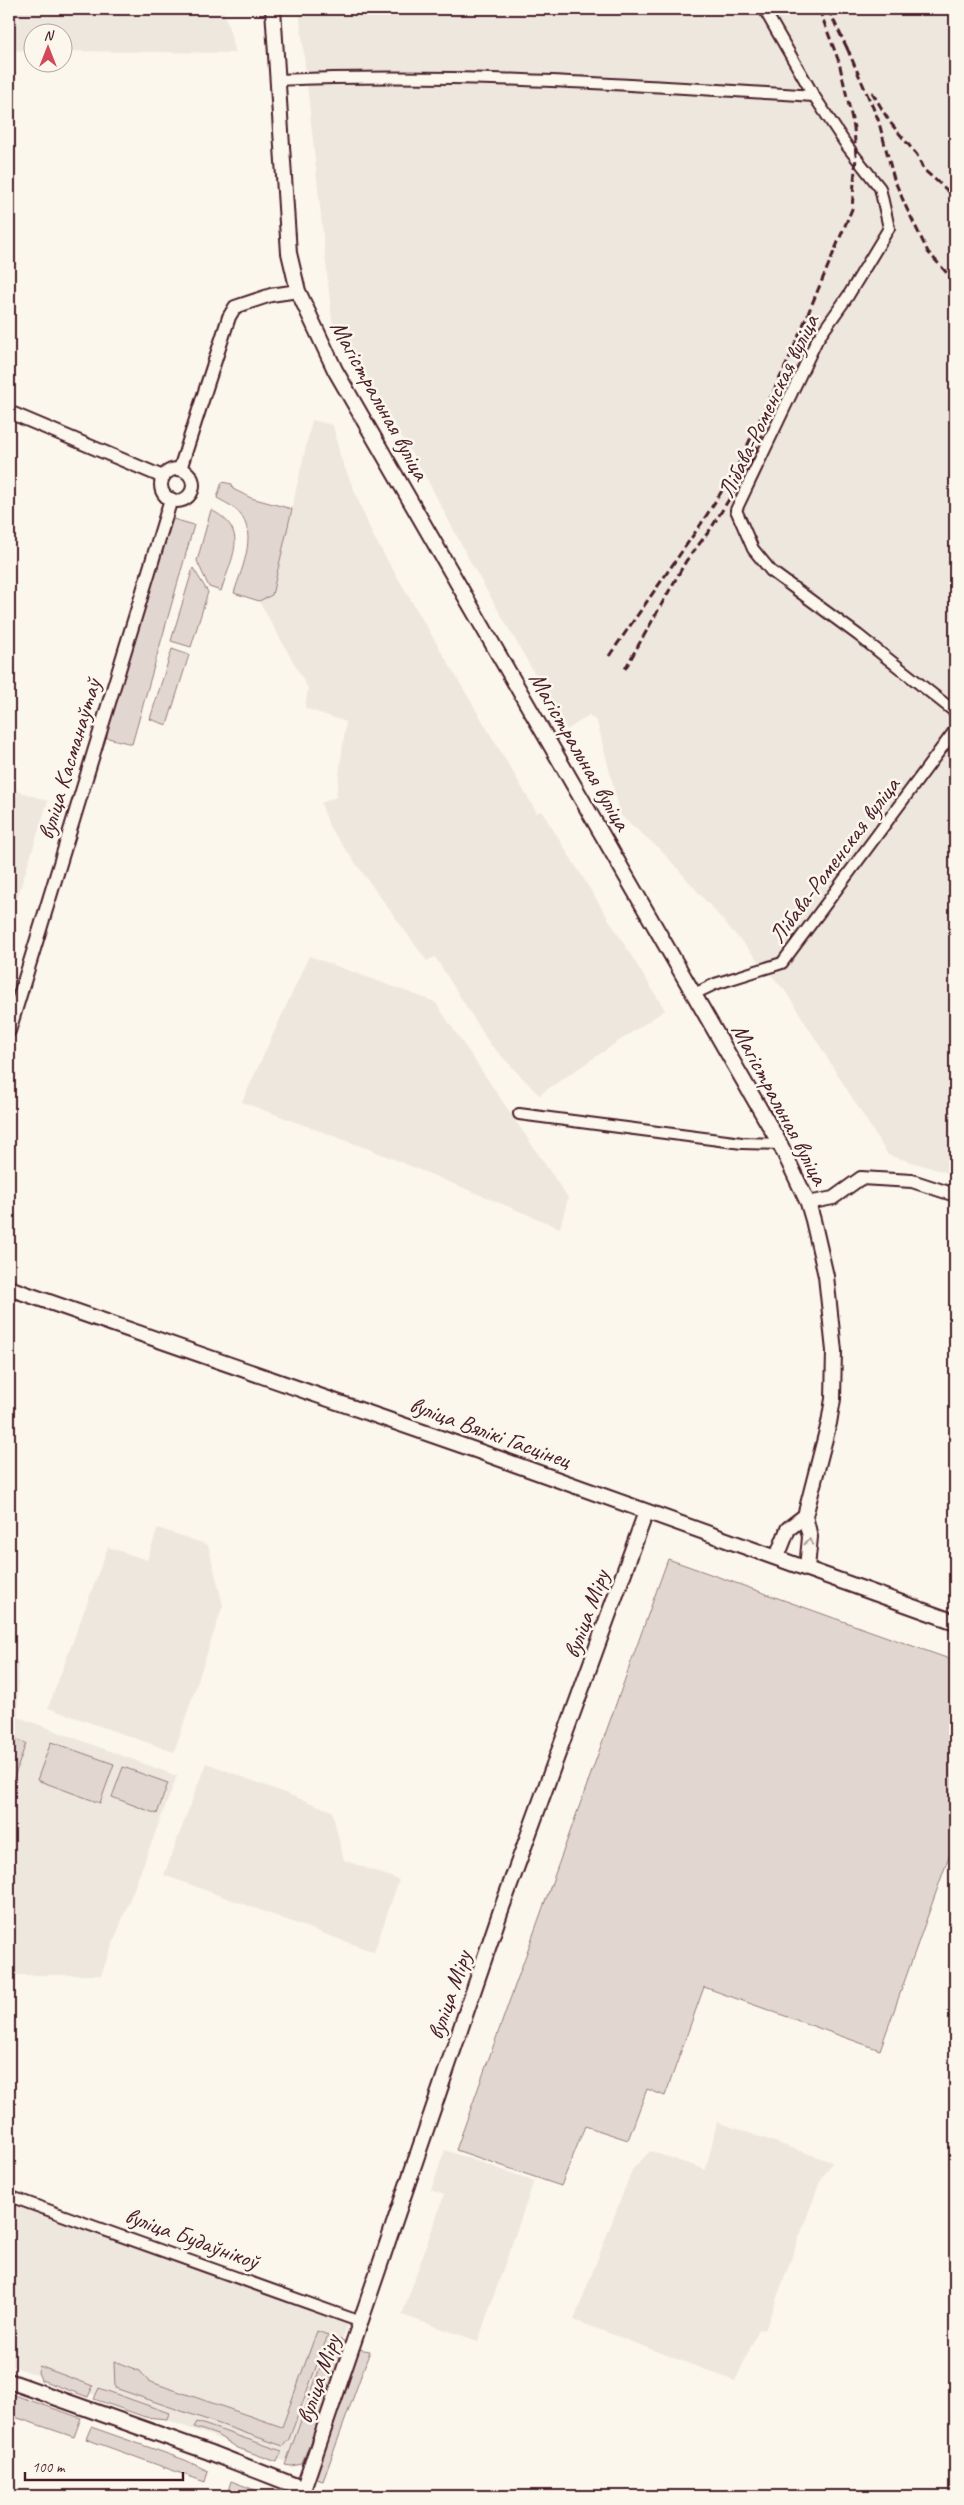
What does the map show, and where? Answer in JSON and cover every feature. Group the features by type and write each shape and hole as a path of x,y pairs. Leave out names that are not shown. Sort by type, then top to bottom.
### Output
{"main road":[{"name":"Магістральная вуліца","path":"273,9 289,253 298,291 335,370 780,1144 808,1203 826,1276 834,1350 833,1399 829,1423 805,1516"},
{"name":"вуліца Вялікі Гасцінец","path":"9,1288 272,1378 955,1622"},
{"name":"вуліца Міру","path":"303,2493 501,1910 646,1512"},
{"path":"777,1557 788,1529 805,1516 810,1536 807,1568"},
{"path":"9,2381 199,2449 303,2493"}],"street":[{"name":"Лібава-Роменская вуліца","path":"764,9 814,96 847,146 880,188 889,228 848,296 817,340 736,510 753,549 771,570 858,634 955,712"},
{"path":"277,80 370,78 511,80 814,96"},
{"path":"180,469 229,317 235,307 271,295 298,291"},
{"path":"9,412 163,477"},
{"path":"180,469 191,476 192,491 185,499 171,499 162,490 163,477 168,471 180,469"},
{"name":"вуліца Касманаўтаў","path":"9,1031 171,499"},
{"name":"Лібава-Роменская вуліца","path":"694,994 715,984 782,963 955,730"},
{"path":"519,1114 742,1143 780,1144"},
{"path":"808,1203 833,1198 861,1178 912,1181 955,1195"},
{"name":"вуліца Будаўнікоў","path":"9,2196 361,2322"}],"shaded area":[{"path":"9,9 223,9 236,53 72,51 72,22 22,22 22,51 9,50"},
{"path":"299,9 955,9 955,1175 888,1155 786,992 661,850 621,816 597,722 589,715 567,730 471,563 428,481 332,320"},
{"path":"312,420 333,425 340,456 373,536 537,813 541,810 665,1010 539,1095 490,1044 435,957 427,961 330,828 321,803 336,797 346,722 305,708 308,688 259,601 272,595"},
{"path":"222,482 232,484 233,489 251,498 292,509 272,595 259,601 234,593 245,560 248,537 247,526 234,508 217,498"},
{"path":"211,510 231,526 234,536 233,556 221,591 209,587 197,561"},
{"path":"173,519 194,525 132,744 104,737"},
{"path":"193,568 208,592 191,647 171,641"},
{"path":"172,649 189,655 167,725 150,719"},
{"path":"9,788 48,801 9,924"},
{"path":"309,956 435,1002 568,1198 560,1228 379,1153 242,1102"},
{"path":"158,1528 208,1545 223,1605 174,1752 48,1708 108,1547 147,1560"},
{"path":"668,1559 955,1661 955,1839 880,2050 704,1987 665,2096 647,2089 628,2140 585,2126 561,2186 456,2150"},
{"path":"9,1658 18,1662 18,1717 177,1776 101,1975 12,1975 9,1983"},
{"path":"9,1737 26,1743 9,1792"},
{"path":"51,1742 114,1764 100,1803 37,1780"},
{"path":"206,1763 332,1811 344,1860 399,1880 374,1952 164,1875"},
{"path":"123,1767 168,1783 157,1814 112,1797"},
{"path":"717,2122 832,2162 819,2184 765,2330 759,2329 735,2381 574,2320 632,2170 650,2151 706,2170"},
{"path":"445,2150 534,2181 478,2341 402,2315 444,2195 431,2190"},
{"path":"9,2203 348,2324 298,2466 9,2365"},
{"path":"317,2331 328,2335 289,2439 283,2446 115,2388 114,2361 140,2371 148,2381 282,2427"},
{"path":"331,2337 347,2342 302,2464 285,2465"},
{"path":"358,2349 370,2351 323,2481 316,2479 315,2469"},
{"path":"39,2366 93,2386 88,2397 41,2380 38,2372"},
{"path":"99,2388 169,2413 167,2419 145,2417 94,2399"},
{"path":"9,2393 81,2418 74,2437 9,2415"},
{"path":"197,2422 282,2451 277,2462 238,2448 217,2435 194,2427"},
{"path":"91,2427 185,2460 208,2471 205,2482 86,2439"},
{"path":"231,2481 263,2493 261,2496 242,2496 228,2491"}],"railway":[{"path":"609,656 701,524 737,467 788,361 852,209 856,157 854,128 839,62 819,9"},
{"path":"828,9 850,54"},
{"path":"847,48 878,119 894,179 906,207 928,252 955,282"},
{"path":"872,92 889,121 917,155 923,169 955,197"},
{"path":"625,669 686,561 710,530 747,470 774,406"}]}
